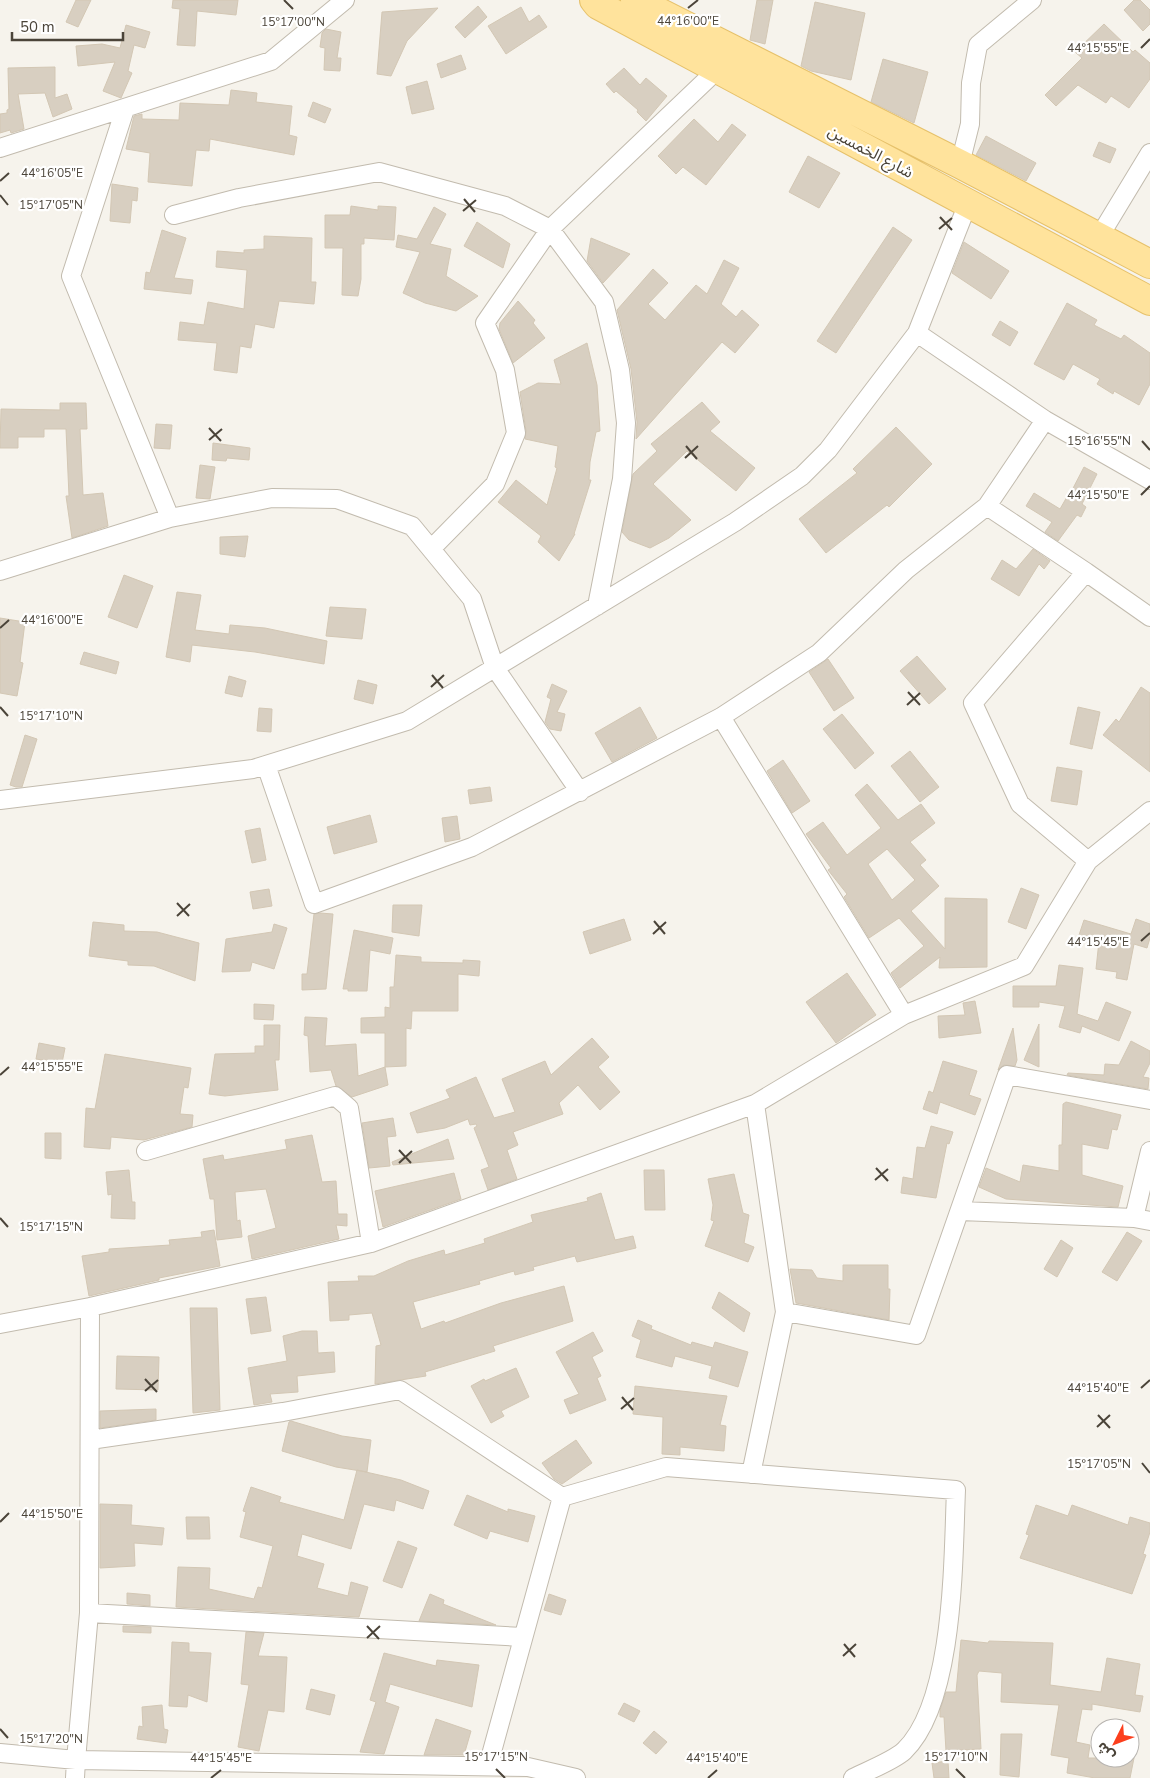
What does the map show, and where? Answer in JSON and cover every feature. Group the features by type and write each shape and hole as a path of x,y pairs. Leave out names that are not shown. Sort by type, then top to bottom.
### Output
{"main road":[{"name":"شارع الخمسين","path":"594,0 598,5 1150,301"},
{"name":"شارع الخمسين","path":"635,0 960,164 1150,264"}],"street":[{"path":"0,148 271,61 345,0"},
{"path":"960,164 970,124 971,83 978,45 1032,0"},
{"path":"431,549 495,484 516,433 504,370 485,323 550,229 718,69"},
{"path":"125,108 71,276 170,518"},
{"path":"1099,237 1150,153"},
{"path":"174,215 239,198 379,172 505,206 550,229 604,302 620,370 626,422 622,479 597,606"},
{"path":"0,800 253,768 407,721 735,522 802,476 828,450 917,333 968,203"},
{"path":"917,333 1045,420 1150,480"},
{"path":"266,765 314,904 472,847 721,717 819,653 906,570 987,506 1045,420"},
{"path":"0,571 170,518 272,498 337,499 412,526 472,599 495,668 580,792"},
{"path":"987,506 1150,617"},
{"path":"1086,572 973,703 1020,804 1088,861"},
{"path":"721,717 904,1015"},
{"path":"0,1324 90,1307 371,1243 755,1104 904,1015 1024,966 1088,861 1150,811"},
{"path":"785,1312 916,1335 1007,1074 1150,1100"},
{"path":"146,1151 335,1096 350,1108 371,1243"},
{"path":"751,1474 785,1312 755,1104"},
{"path":"960,1211 1142,1220 1150,1151"},
{"path":"75,1778 89,1613 90,1307"},
{"path":"90,1440 283,1412 400,1390 562,1497 666,1467 956,1490 950,1619 942,1664 927,1718 903,1751 853,1778"},
{"path":"488,1766 562,1497"},
{"path":"89,1613 523,1637"},
{"path":"0,1753 76,1760 528,1767 576,1778"}],"building":[{"path":"76,0 91,0 78,27 66,22"},
{"path":"173,0 238,0 236,15 197,11 195,46 177,45 180,9 172,8"},
{"path":"757,0 773,0 765,44 750,40"},
{"path":"1134,0 1140,0 1150,10 1150,24 1143,31 1124,10"},
{"path":"815,2 865,13 851,80 811,71 801,66"},
{"path":"478,6 487,17 465,38 455,27"},
{"path":"521,7 529,22 539,15 547,27 506,54 488,26"},
{"path":"438,8 407,41 391,76 377,74 382,12"},
{"path":"1104,24 1133,52 1135,50 1150,63 1150,79 1129,108 1111,96 1106,103 1078,85 1056,106 1045,95 1082,58 1075,52"},
{"path":"126,25 150,32 145,48 134,45 128,71 132,73 121,98 103,91 115,62 78,66 76,46 102,44 120,48"},
{"path":"326,29 341,32 337,58 341,58 340,71 324,70 325,48 320,47 322,33"},
{"path":"461,55 466,69 441,78 437,64"},
{"path":"883,59 928,72 914,123 871,102"},
{"path":"55,67 55,98 67,94 72,109 53,117 45,93 18,94 24,129 11,133 10,130 0,133 0,114 7,113 9,109 8,68"},
{"path":"624,68 640,85 646,78 667,96 646,121 637,112 638,110 616,91 614,93 606,84"},
{"path":"427,81 434,109 412,114 406,87"},
{"path":"231,90 257,93 256,102 292,106 289,135 297,137 294,155 210,139 209,151 196,150 192,186 148,182 150,153 126,149 134,116 142,114 142,119 179,120 180,103 229,105"},
{"path":"313,102 331,109 325,123 308,116"},
{"path":"694,119 718,142 732,124 746,135 706,185 683,167 676,174 658,156"},
{"path":"986,136 1036,163 1026,181 976,155"},
{"path":"1099,142 1116,149 1110,163 1093,156"},
{"path":"808,156 840,173 819,208 789,192"},
{"path":"112,184 138,188 137,201 132,200 130,223 110,221"},
{"path":"351,206 378,210 378,206 396,207 394,240 364,238 364,244 361,244 361,279 358,296 342,295 343,248 325,248 325,215 350,215"},
{"path":"434,207 446,214 430,244 451,249 446,276 478,296 456,311 425,303 403,293 420,252 396,247 398,235 417,239"},
{"path":"477,222 510,244 503,268 464,246"},
{"path":"893,227 912,240 836,353 817,341"},
{"path":"162,230 186,238 174,278 193,280 191,294 144,289 146,272 150,273"},
{"path":"264,236 312,238 311,282 316,282 314,304 279,301 274,328 255,324 251,348 240,346 237,373 214,370 217,343 178,340 180,322 204,325 208,302 244,309 247,270 216,267 217,251 244,253 244,250 264,249"},
{"path":"591,238 630,254 603,283 587,261"},
{"path":"964,242 1009,271 991,299 952,273"},
{"path":"724,260 739,268 721,304 736,317 742,310 759,325 735,353 722,342 636,439 637,422 631,369 617,310 653,269 668,283 648,304 665,320 696,285 707,294"},
{"path":"518,301 535,320 533,323 545,338 513,363 499,329 500,323"},
{"path":"1067,303 1097,320 1094,325 1121,339 1124,335 1150,353 1150,384 1139,405 1114,391 1113,394 1097,384 1100,379 1073,364 1064,380 1034,364"},
{"path":"1000,321 1018,332 1010,346 992,335"},
{"path":"587,343 597,385 600,431 596,432 590,462 589,480 591,480 575,534 559,561 538,542 541,536 498,502 516,480 547,505 557,468 555,467 558,446 525,439 526,431 520,392 538,383 561,384 554,360"},
{"path":"702,402 720,422 710,431 755,468 736,491 687,451 653,484 691,520 669,538 650,548 629,540 622,532 633,474 657,451 651,444"},
{"path":"60,403 86,403 87,429 80,429 83,495 103,493 108,526 72,538 66,496 69,496 66,429 44,429 44,437 18,437 18,448 0,448 1,409 60,410"},
{"path":"156,424 172,425 170,449 154,448"},
{"path":"896,427 932,464 889,507 887,505 826,553 799,519 857,473 853,469"},
{"path":"213,443 250,448 249,460 227,458 226,461 212,460"},
{"path":"200,465 215,467 210,499 196,498"},
{"path":"1084,467 1097,474 1082,504 1086,507 1081,517 1077,515 1058,541 1045,532 1052,522 1026,506 1034,493 1060,509"},
{"path":"248,536 245,557 220,554 220,537"},
{"path":"1033,549 1050,561 1044,569 1039,564 1019,596 991,579 1002,560 1016,569"},
{"path":"124,575 153,586 137,628 108,617"},
{"path":"177,592 201,595 195,630 229,634 230,625 265,628 327,641 324,664 255,652 192,645 190,662 166,657"},
{"path":"330,607 366,609 362,639 326,636"},
{"path":"0,618 25,622 20,662 23,663 17,696 0,693"},
{"path":"84,652 119,662 116,674 80,664"},
{"path":"917,656 946,689 929,704 900,671"},
{"path":"828,659 854,698 834,711 809,672"},
{"path":"229,676 246,681 242,697 225,693"},
{"path":"358,680 377,685 373,704 354,699"},
{"path":"552,684 567,691 557,712 565,714 561,731 550,729 545,722 551,699 547,697"},
{"path":"1141,687 1150,693 1150,772 1103,735 1116,719 1119,722"},
{"path":"640,707 657,738 612,762 595,733"},
{"path":"1078,707 1100,712 1092,749 1070,744"},
{"path":"259,708 272,709 271,732 257,731"},
{"path":"842,714 874,753 855,769 823,729"},
{"path":"25,735 37,739 22,787 16,787 10,785"},
{"path":"910,751 939,787 920,802 891,766"},
{"path":"783,760 810,801 792,813 767,771"},
{"path":"1057,767 1082,771 1077,805 1051,801"},
{"path":"867,784 898,820 921,804 935,823 910,842 926,860 920,865 939,886 911,911 945,949 945,898 987,899 987,967 939,968 940,957 900,988 891,973 924,946 899,918 869,938 844,897 847,894 828,870 831,868 806,834 823,822 847,855 881,828 855,795","holes":["887,849 915,880 892,900 868,864"]},
{"path":"490,787 492,801 470,804 468,790"},
{"path":"370,815 377,842 334,854 327,827"},
{"path":"457,816 460,839 445,842 442,818"},
{"path":"260,828 266,860 252,863 245,831"},
{"path":"1021,888 1039,895 1026,929 1008,922"},
{"path":"269,889 272,906 253,909 250,892"},
{"path":"393,905 422,905 419,936 392,932"},
{"path":"314,914 333,914 326,989 302,990 302,974 307,974"},
{"path":"624,919 631,940 590,954 583,932"},
{"path":"1136,919 1150,924 1150,938 1147,948 1134,944 1127,980 1116,978 1117,972 1096,969 1099,941 1079,935 1084,920 1131,934"},
{"path":"93,922 124,925 124,931 157,932 199,943 195,981 154,966 128,965 128,961 89,956"},
{"path":"274,924 287,928 274,969 252,962 250,971 222,972 226,939 272,932"},
{"path":"354,930 393,938 390,954 370,950 367,991 348,991 348,989 343,989"},
{"path":"396,955 421,957 421,962 463,963 463,960 480,961 479,976 458,974 458,1011 412,1011 411,1029 406,1028 406,1066 385,1067 385,1033 361,1033 361,1018 385,1017 385,1007 390,1008 390,987 394,987"},
{"path":"1059,965 1083,968 1077,1014 1098,1021 1106,1002 1131,1012 1119,1041 1082,1026 1080,1033 1059,1027 1065,1006 1039,1002 1039,1007 1013,1007 1013,986 1056,986"},
{"path":"847,973 876,1015 836,1043 806,1002"},
{"path":"975,1001 981,1033 939,1038 938,1016 965,1015 963,1003"},
{"path":"254,1004 274,1005 273,1020 254,1019"},
{"path":"305,1017 327,1018 325,1046 356,1044 358,1076 385,1067 388,1085 352,1097 336,1086 331,1070 310,1072 308,1036 304,1035"},
{"path":"1039,1024 1039,1067 1024,1060"},
{"path":"264,1025 280,1025 279,1060 275,1060 278,1090 225,1096 209,1094 215,1054 255,1053 255,1046 264,1046"},
{"path":"1013,1028 1017,1060 1015,1066 1004,1065 998,1070"},
{"path":"592,1038 609,1057 598,1067 620,1092 600,1110 578,1085 559,1103 563,1114 513,1132 518,1145 507,1150 517,1179 488,1190 481,1170 489,1167 474,1128 477,1126 476,1124 470,1125 468,1119 445,1128 417,1133 410,1113 450,1098 446,1090 476,1077 494,1118 515,1112 502,1079 545,1061 551,1075"},
{"path":"1131,1041 1150,1051 1150,1063 1143,1077 1149,1078 1148,1089 1067,1075 1068,1073 1104,1075 1105,1064 1119,1065"},
{"path":"39,1043 65,1048 62,1063 36,1059"},
{"path":"105,1054 191,1068 188,1088 184,1087 180,1114 193,1115 192,1127 144,1140 111,1137 110,1149 84,1147 86,1108 95,1109"},
{"path":"943,1061 977,1071 969,1095 981,1099 975,1115 940,1102 937,1114 923,1109 929,1091 933,1093"},
{"path":"1066,1102 1121,1115 1117,1130 1112,1129 1108,1149 1082,1144 1082,1175 1123,1186 1118,1207 1006,1199 979,1187 986,1168 1020,1182 1023,1165 1059,1171 1059,1145 1062,1145 1063,1104"},
{"path":"393,1118 396,1136 387,1137 390,1166 369,1168 362,1123"},
{"path":"931,1126 953,1132 949,1144 947,1143 936,1198 901,1193 903,1177 913,1179 917,1147 925,1148"},
{"path":"45,1133 61,1133 61,1159 45,1158"},
{"path":"312,1135 322,1182 336,1181 338,1214 347,1214 347,1226 336,1225 339,1239 252,1259 248,1236 276,1228 266,1189 235,1192 237,1221 240,1220 242,1237 217,1240 214,1199 210,1199 203,1159 223,1155 224,1160 287,1149 285,1140"},
{"path":"448,1139 454,1159 393,1165 392,1162"},
{"path":"129,1170 132,1202 135,1202 135,1219 111,1218 112,1194 108,1195 106,1172"},
{"path":"644,1170 664,1170 665,1210 645,1210"},
{"path":"454,1173 461,1199 383,1227 375,1191"},
{"path":"734,1174 743,1213 749,1215 744,1243 754,1247 748,1262 705,1246 714,1221 711,1220 713,1205 708,1179"},
{"path":"601,1193 615,1240 633,1236 636,1248 577,1262 575,1256 533,1267 534,1270 515,1275 514,1271 479,1281 480,1284 413,1302 421,1329 444,1321 445,1323 501,1303 564,1286 573,1321 493,1346 495,1351 425,1372 426,1376 375,1384 376,1346 381,1345 372,1313 349,1315 349,1320 330,1321 328,1282 359,1281 358,1276 374,1276 408,1261 444,1250 445,1255 485,1243 484,1239 533,1222 531,1215 588,1201 587,1198"},
{"path":"214,1230 220,1266 159,1278 159,1280 89,1296 82,1256 109,1252 109,1249 170,1245 169,1240 202,1237 201,1232"},
{"path":"1127,1232 1142,1241 1117,1281 1102,1272"},
{"path":"1061,1240 1073,1248 1057,1277 1044,1269"},
{"path":"843,1265 888,1265 888,1289 890,1289 889,1320 796,1303 790,1269 812,1270 817,1278 843,1281"},
{"path":"719,1292 750,1313 744,1332 712,1308"},
{"path":"266,1297 271,1331 251,1334 246,1299"},
{"path":"190,1308 217,1308 220,1410 193,1413"},
{"path":"638,1320 652,1326 651,1329 691,1345 692,1342 713,1348 715,1342 748,1352 738,1387 709,1378 712,1366 675,1356 672,1367 636,1357 641,1340 632,1336"},
{"path":"302,1331 317,1331 318,1353 334,1352 335,1372 297,1376 298,1392 270,1394 272,1402 254,1405 248,1368 287,1361 283,1336"},
{"path":"593,1332 603,1351 592,1357 601,1376 597,1378 606,1400 570,1414 564,1400 579,1394 556,1352"},
{"path":"117,1356 159,1357 158,1390 116,1389"},
{"path":"516,1368 529,1397 501,1411 504,1416 491,1423 471,1386 484,1379 485,1381"},
{"path":"635,1386 727,1396 720,1425 726,1426 724,1451 680,1447 680,1455 662,1454 663,1417 633,1414"},
{"path":"156,1409 156,1420 100,1428 100,1411"},
{"path":"289,1422 342,1436 371,1440 367,1472 336,1467 282,1451"},
{"path":"576,1440 592,1463 562,1484 554,1479 542,1463"},
{"path":"357,1470 401,1480 429,1491 423,1509 396,1500 394,1511 364,1504 351,1549 302,1534 297,1556 324,1564 317,1588 348,1596 351,1582 368,1587 359,1617 176,1607 178,1567 210,1568 209,1589 254,1599 258,1587 262,1588 273,1546 240,1537 246,1512 243,1511 251,1487 281,1497 279,1502 344,1520"},
{"path":"467,1495 508,1512 508,1509 535,1516 528,1542 490,1531 487,1539 454,1525"},
{"path":"100,1504 132,1505 131,1525 164,1528 162,1545 134,1543 135,1566 100,1568"},
{"path":"1036,1505 1068,1516 1072,1505 1128,1525 1130,1517 1150,1523 1150,1532 1143,1554 1146,1555 1132,1594 1020,1558 1029,1535 1026,1534"},
{"path":"186,1517 209,1517 210,1539 187,1539"},
{"path":"398,1541 417,1548 402,1588 383,1581"},
{"path":"127,1593 150,1595 150,1606 127,1604"},
{"path":"430,1594 444,1600 443,1604 496,1625 419,1621"},
{"path":"549,1594 566,1600 561,1615 544,1610"},
{"path":"123,1626 151,1627 151,1633 123,1632"},
{"path":"246,1632 264,1633 258,1656 287,1657 284,1712 268,1710 259,1751 238,1747 249,1685 241,1684"},
{"path":"961,1640 988,1643 989,1641 1053,1643 1050,1685 1101,1692 1107,1658 1140,1664 1135,1695 1143,1696 1140,1712 1092,1704 1092,1710 1082,1709 1076,1742 1090,1745 1088,1758 1090,1758 1090,1768 1132,1768 1130,1778 1095,1778 1067,1773 1069,1758 1051,1755 1059,1705 1001,1702 1002,1673 979,1671 977,1675 981,1749 946,1751 944,1717 940,1717 940,1710 946,1692 956,1692"},
{"path":"172,1642 189,1643 189,1652 211,1653 207,1702 188,1695 187,1707 169,1706"},
{"path":"384,1653 436,1666 437,1660 479,1665 472,1707 390,1684 385,1702 399,1707 384,1754 360,1752 376,1702 370,1700"},
{"path":"311,1689 335,1695 330,1715 306,1709"},
{"path":"624,1703 640,1711 634,1722 618,1714"},
{"path":"162,1705 164,1729 168,1730 166,1743 137,1739 139,1726 143,1727 142,1707"},
{"path":"436,1719 471,1731 464,1755 424,1755"},
{"path":"654,1731 667,1742 656,1754 643,1743"},
{"path":"1001,1734 1022,1734 1019,1777 1000,1775"},
{"path":"948,1761 949,1778 934,1778 932,1763"}]}
